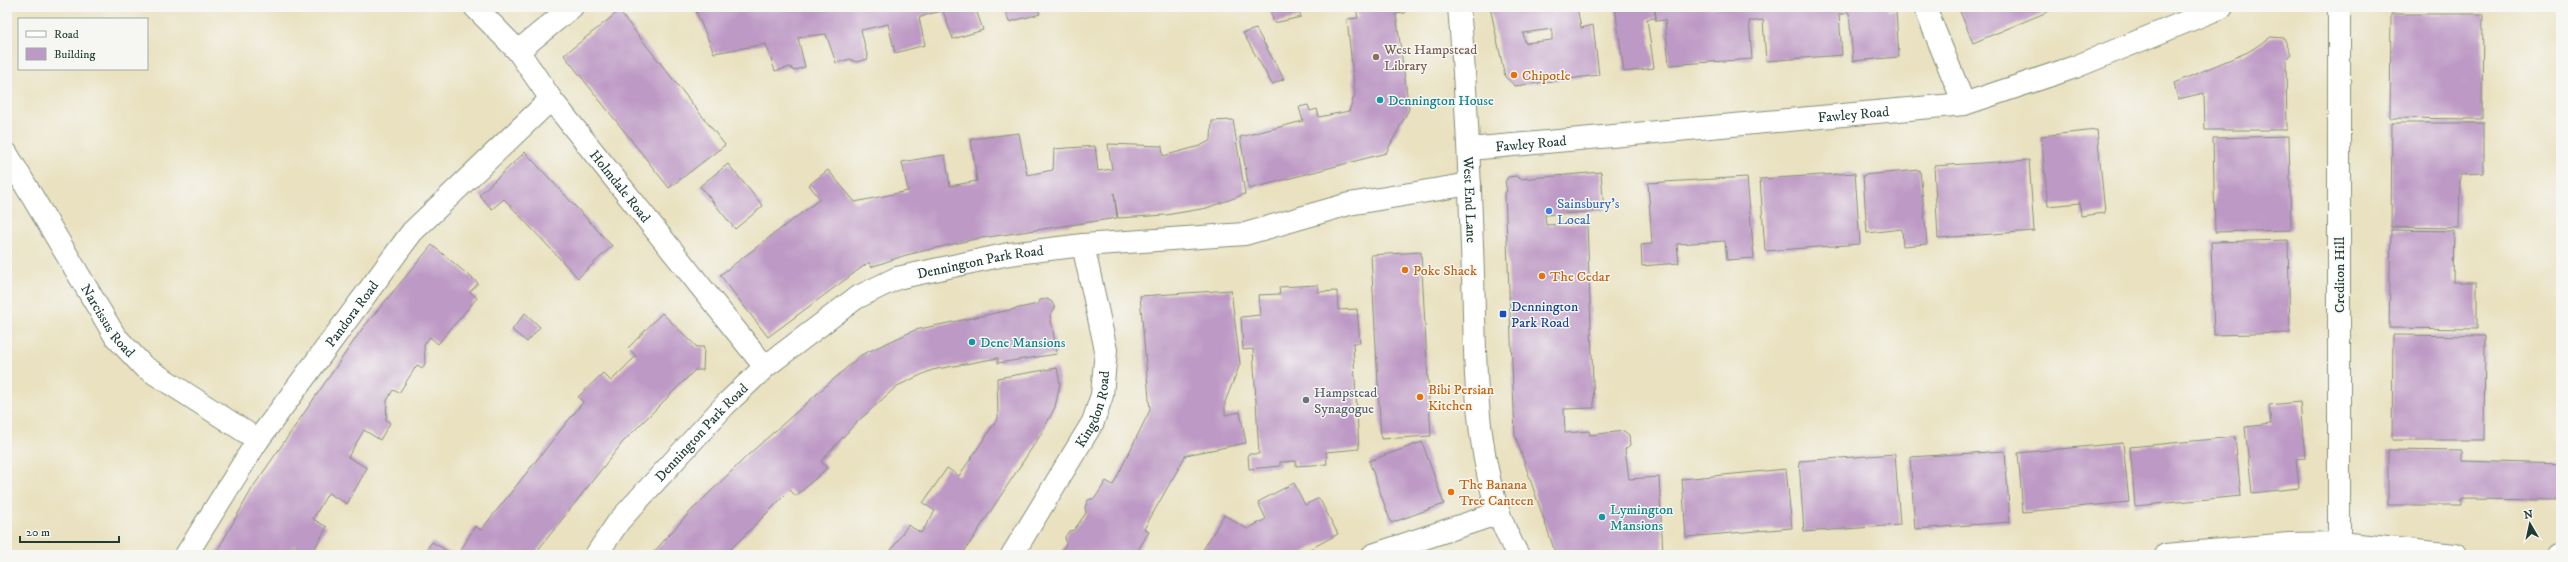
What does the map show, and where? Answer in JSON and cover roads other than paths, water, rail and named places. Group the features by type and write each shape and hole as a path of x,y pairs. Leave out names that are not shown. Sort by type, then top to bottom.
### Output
{"street":[{"name":"Holmdale Road","path":"475,7 518,51 551,99 766,367"},
{"path":"518,51 572,7"},
{"name":"West End Lane","path":"1459,7 1469,149 1480,438 1499,513 1518,555"},
{"path":"1926,7 1964,104"},
{"name":"Fawley Road","path":"1469,149 1964,104 2075,67 2222,7"},
{"name":"Crediton Hill","path":"2339,543 2340,7"},
{"name":"Pandora Road","path":"186,555 258,440 412,232 551,99"},
{"name":"Narcissus Road","path":"7,154 115,336 143,366 258,440"},
{"name":"Dennington Park Road","path":"596,555 619,521 725,405 766,367 856,298 897,278 1008,254 1083,245 1245,234 1349,204 1470,184"},
{"name":"Kingdon Road","path":"1012,555 1093,422 1102,395 1106,350 1083,245"},
{"path":"1373,555 1499,513"},
{"path":"2166,555 2295,544 2339,543 2455,555"}],"place":[{"name":"West Hampstead Library","path":"1376,57"},
{"name":"Chipotle","path":"1514,75"},
{"name":"Dennington House","path":"1380,100"},
{"name":"Sainsbury's Local","path":"1549,211"},
{"name":"Poke Shack","path":"1405,270"},
{"name":"The Cedar","path":"1542,276"},
{"name":"Dennington Park Road","path":"1503,314"},
{"name":"Dene Mansions","path":"972,342"},
{"name":"Bibi Persian Kitchen","path":"1420,397"},
{"name":"Hampstead Synagogue","path":"1306,400"},
{"name":"The Banana Tree Canteen","path":"1451,492"},
{"name":"Lymington Mansions","path":"1602,517"}]}
